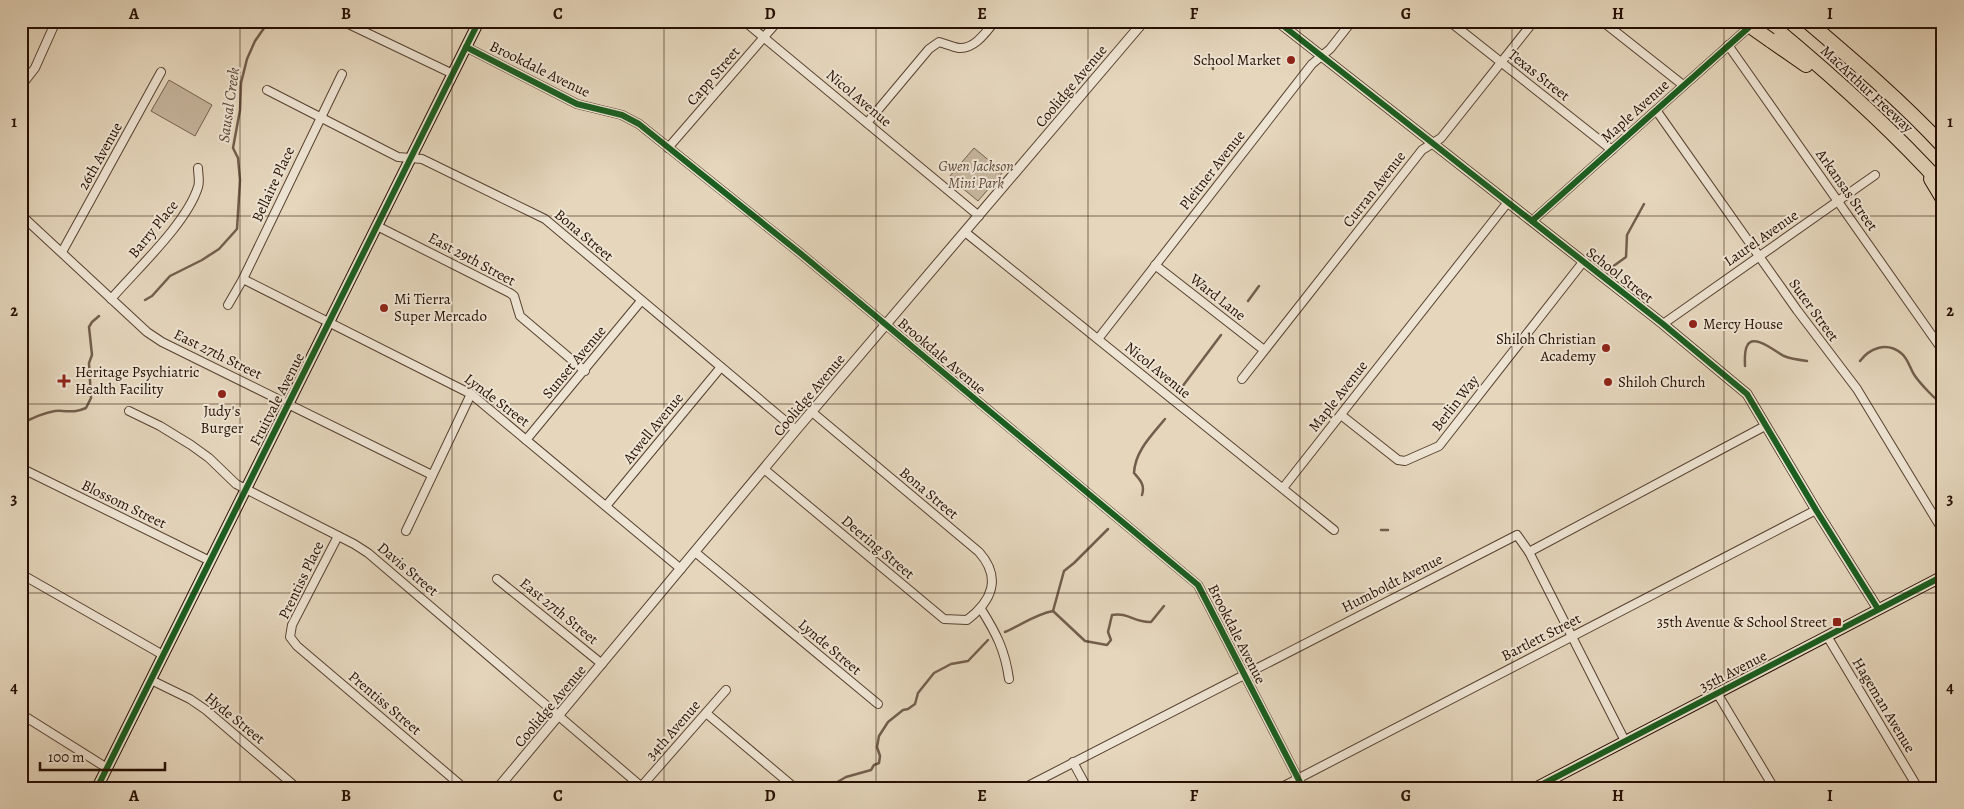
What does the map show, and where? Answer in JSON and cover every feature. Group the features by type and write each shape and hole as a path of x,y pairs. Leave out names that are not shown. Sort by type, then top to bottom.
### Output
{"highway":[{"path":"1743,21 1775,36"},
{"path":"1766,21 1775,36"},
{"name":"MacArthur Freeway","path":"1807,21 1867,72 1941,144"},
{"path":"1818,21 1867,72"},
{"name":"MacArthur Freeway","path":"1775,36 1860,102 1917,157 1943,186"},
{"path":"1917,157 1943,199"}],"main road":[{"name":"Fruitvale Avenue","path":"98,785 479,21"},
{"name":"35th Avenue","path":"1535,788 1939,578"}],"street":[{"path":"21,86 35,68 56,21"},
{"path":"342,21 452,74"},
{"name":"Nicol Avenue","path":"744,21 979,216"},
{"name":"Capp Street","path":"668,148 778,21"},
{"path":"867,123 929,50 939,42 957,48 967,48 979,39 994,21"},
{"name":"Coolidge Avenue","path":"498,788 560,716 796,430 1144,21"},
{"name":"School Street","path":"1277,21 1663,324 1747,394 1878,609"},
{"name":"Pleitner Avenue","path":"1098,339 1312,64 1330,49 1352,21"},
{"name":"Texas Street","path":"1449,21 1612,150"},
{"name":"Curran Avenue","path":"1242,379 1422,150 1441,138 1534,21"},
{"path":"1602,21 1683,85"},
{"name":"Maple Avenue","path":"1532,221 1756,21"},
{"name":"Arkansas Street","path":"1728,45 1943,351"},
{"name":"Brookdale Avenue","path":"466,47 577,104 622,115 639,124 886,325 1198,585 1303,788"},
{"name":"26th Avenue","path":"62,252 161,72"},
{"name":"Bellaire Place","path":"228,305 243,279 342,74"},
{"name":"Bona Street","path":"267,90 398,157 422,159 545,219 796,430"},
{"name":"Suter Street","path":"1656,110 1823,347 1857,390 1943,532"},
{"name":"Barry Place","path":"111,299 172,230 189,206 199,186 198,168"},
{"name":"Laurel Avenue","path":"1663,324 1875,174"},
{"name":"Maple Avenue","path":"1282,488 1342,415 1508,202"},
{"path":"21,227 24,218"},
{"name":"East 27th Street","path":"24,218 147,332 162,342 432,475"},
{"name":"East 29th Street","path":"377,226 510,293 514,296 520,316 585,371"},
{"name":"Nicol Avenue","path":"965,232 1334,530"},
{"name":"Berlin Way","path":"1342,415 1398,460 1405,461 1438,446 1583,262"},
{"name":"Ward Lane","path":"1155,265 1264,350"},
{"name":"Lynde Street","path":"243,279 471,394 681,569"},
{"name":"Sunset Avenue","path":"526,440 641,301"},
{"name":"Atwell Avenue","path":"606,506 721,367"},
{"path":"406,531 471,394"},
{"name":"Davis Street","path":"129,411 160,426 191,445 209,458 245,490 368,553 642,787"},
{"name":"Bona Street","path":"812,412 979,552 989,563 993,583 981,610"},
{"path":"1625,741 1529,552 1765,426"},
{"name":"Deering Street","path":"764,469 923,603 944,618 967,620 981,610"},
{"name":"Blossom Street","path":"27,471 210,561"},
{"name":"Bartlett Street","path":"1280,788 1816,510"},
{"name":"Humboldt Avenue","path":"1024,788 1517,535 1529,552"},
{"name":"Prentiss Place","path":"290,636 292,624 338,536"},
{"name":"Lynde Street","path":"695,552 878,704"},
{"path":"21,574 163,655"},
{"path":"1939,578 1943,591"},
{"name":"East 27th Street","path":"498,579 602,664"},
{"path":"981,610 998,637 1007,660 1009,679"},
{"name":"Prentiss Street","path":"290,636 297,646 464,788"},
{"name":"Hageman Avenue","path":"1827,636 1918,788"},
{"name":"Hyde Street","path":"150,680 190,699 206,710 297,788"},
{"name":"34th Avenue","path":"642,787 726,690"},
{"path":"1717,693 1774,788"},
{"path":"706,713 795,788"},
{"path":"21,714 106,768"},
{"path":"1073,762 1087,788"},
{"path":"98,785 109,788"}],"green space":[{"path":"169,80 212,105 195,136 151,111"},
{"name":"Gwen Jackson Mini Park","path":"974,148 1003,172 978,201 949,177"}],"waterway":[{"name":"Sausal Creek","path":"145,300 152,296 170,276 219,249 237,229 240,180 238,158 233,148 240,110 241,83 247,59 255,41 269,21"},
{"path":"1209,56 1213,69"},
{"path":"1608,270 1626,257 1627,235 1644,204"},
{"path":"1248,301 1259,286"},
{"name":"Sausal Creek","path":"21,424 51,412 73,411 86,408 91,398 89,363 92,355 89,327 99,316"},
{"path":"1179,391 1221,335"},
{"path":"1745,366 1746,348 1750,342 1754,341 1787,357 1807,361"},
{"path":"1860,361 1868,353 1878,348 1895,349 1905,358 1920,383 1932,396 1943,404"},
{"path":"1142,495 1142,483 1134,473 1137,458 1145,444 1165,419"},
{"path":"1053,611 1064,571 1108,529"},
{"path":"1381,530 1388,530"},
{"path":"1053,611 1085,641 1107,645 1111,640 1108,632 1112,615 1118,614 1140,621 1151,622 1164,606"},
{"path":"1005,632 1035,617 1053,611"},
{"path":"827,788 846,777 871,770 874,765 879,763 880,756 877,747 879,736 888,722 903,710 915,704 918,693 934,673 951,664 968,661 988,640"}],"cycle path":[{"path":"97,788 479,21"},
{"path":"1277,21 1663,324 1747,394 1878,609"},
{"path":"1532,221 1756,21"},
{"path":"466,47 577,104 622,115 639,124 800,253 1198,585 1303,788"},
{"path":"1535,788 1943,576"}],"place":[{"name":"School Market","path":"1291,60"},
{"name":"Mi Tierra Super Mercado","path":"384,308"},
{"name":"Mercy House","path":"1693,324"},
{"name":"Shiloh Christian Academy","path":"1606,348"},
{"name":"Heritage Psychiatric Health Facility","path":"64,381"},
{"name":"Shiloh Church","path":"1608,382"},
{"name":"Judy's Burger","path":"222,394"},
{"name":"35th Avenue & School Street","path":"1837,622"}]}
